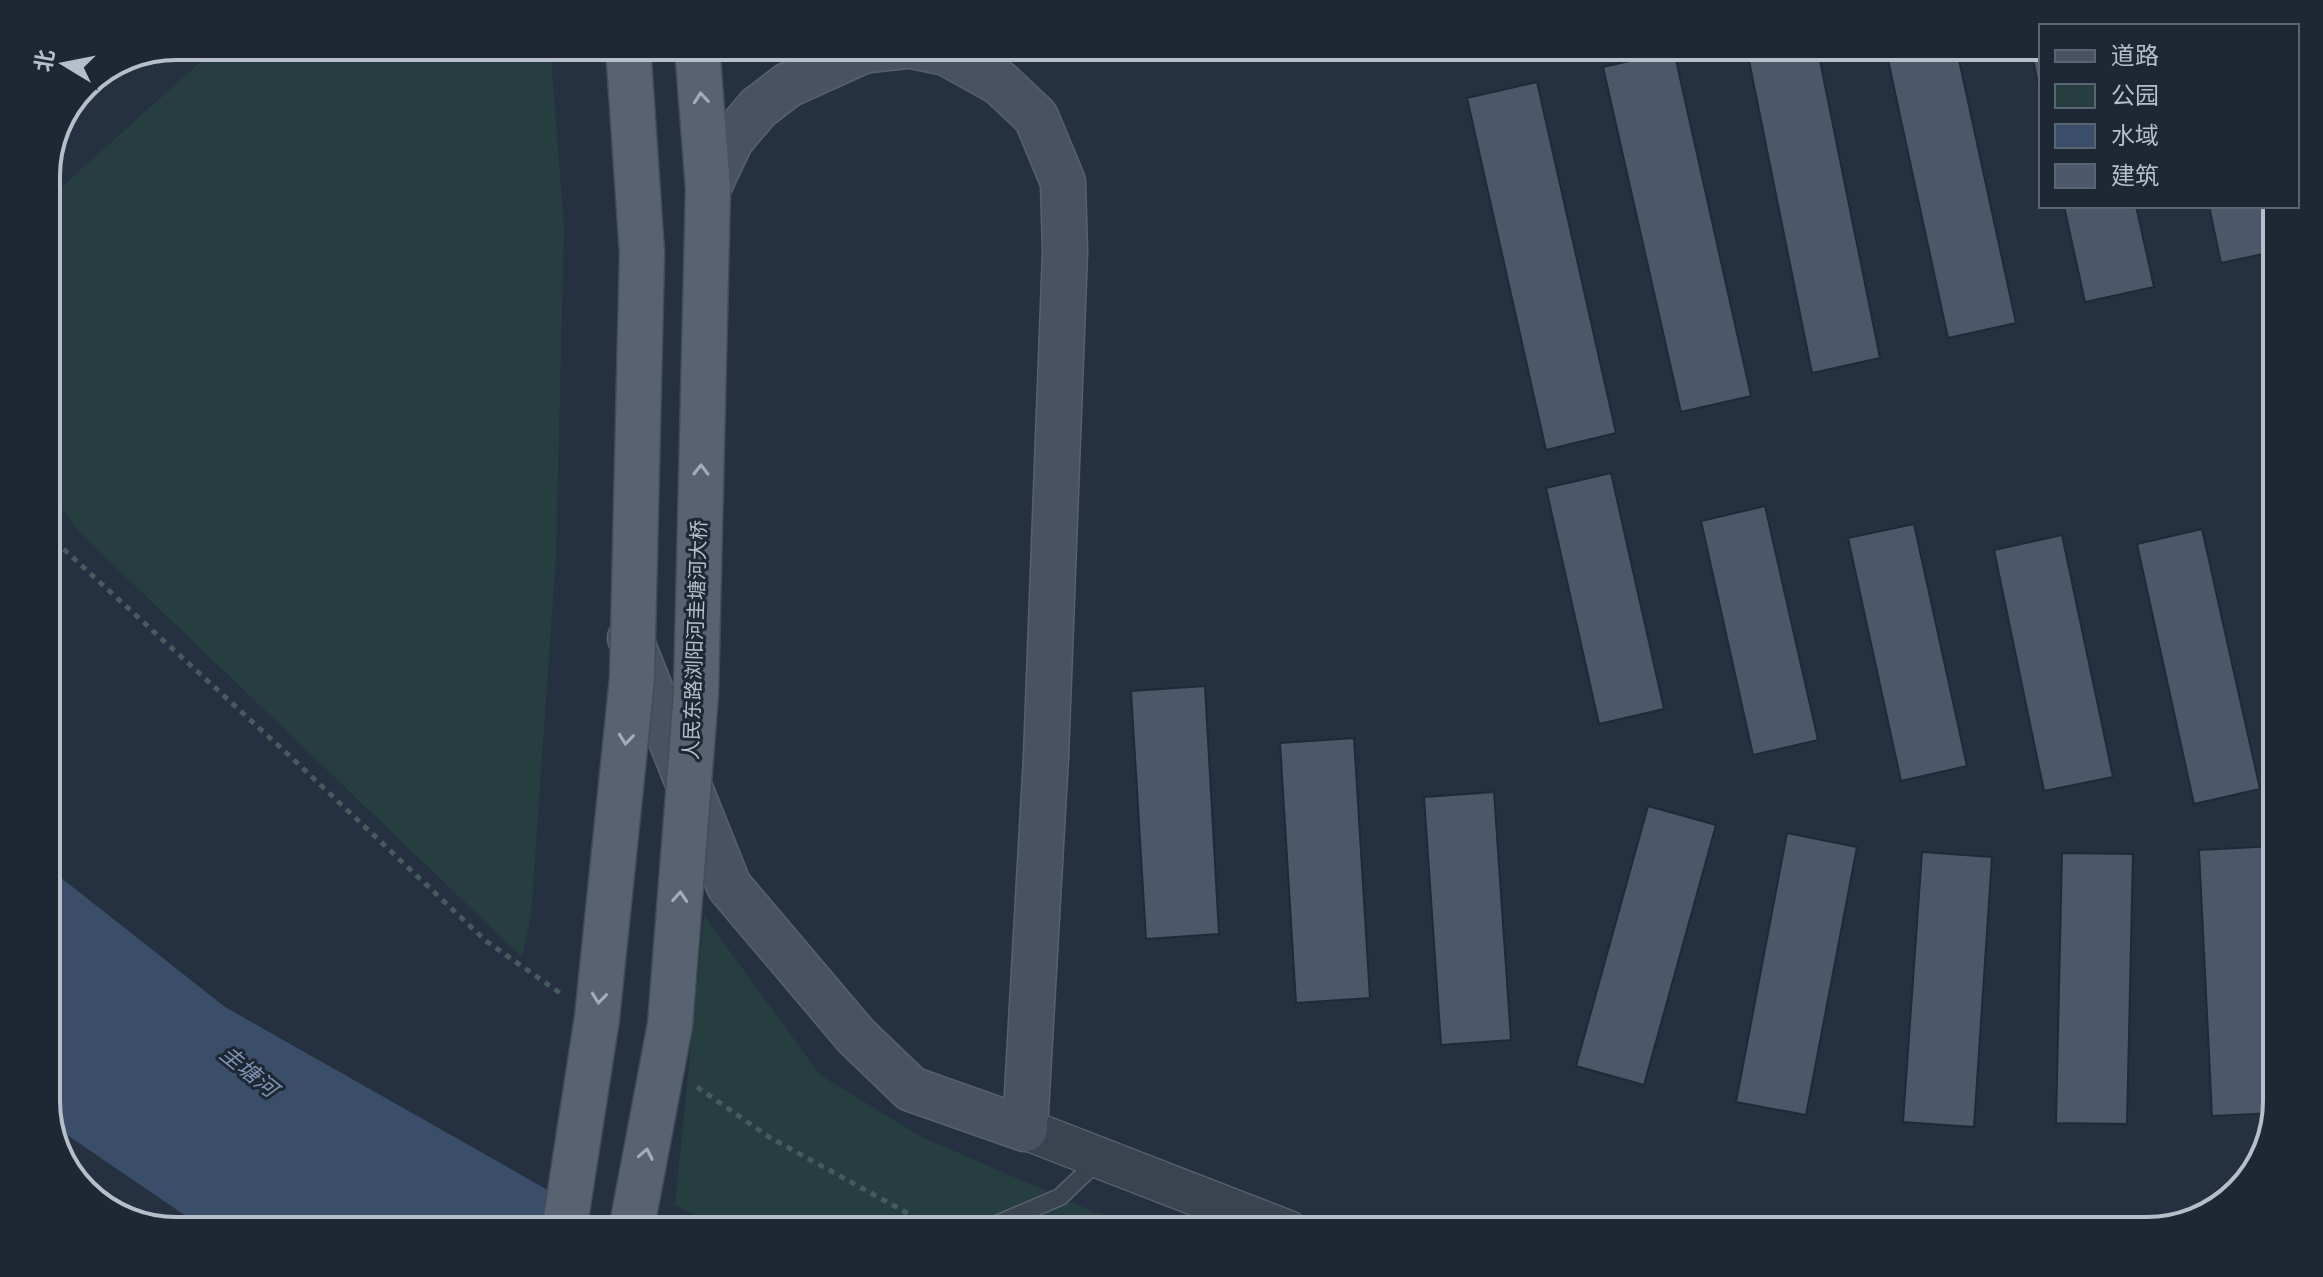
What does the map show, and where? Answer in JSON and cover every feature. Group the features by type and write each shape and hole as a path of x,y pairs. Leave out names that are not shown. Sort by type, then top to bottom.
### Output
{"main road":[{"path":"617,60 629,633 729,886 856,1036 911,1089 1025,1129 1046,757 1064,268 1063,182 1036,117 1000,83 959,60"},
{"path":"566,1217 597,1018 632,679 642,253 629,60"},
{"name":"人民东路浏阳河圭塘河大桥","path":"634,1217 670,1025 696,693 708,189 698,60"},
{"path":"708,189 731,140 758,108 788,85 843,60"}],"street":[{"path":"1025,1129 1252,1217"}],"lane":[{"path":"1013,1217 1060,1197 1100,1158"}],"path":[{"path":"60,546 486,941 563,994"},
{"path":"692,1084 769,1137 915,1217"}],"green space":[{"path":"202,60 551,60 564,227 556,555 531,915 522,957 78,531 60,506 60,188"},
{"path":"704,916 820,1075 922,1137 1112,1217 699,1217 675,1205"}],"water":[{"name":"圭塘河","path":"60,877 225,1007 595,1217 187,1217 65,1133 60,1109"}],"building":[{"path":"1634,60 1676,60 1751,396 1681,412 1603,67"},
{"path":"1749,60 1820,60 1880,358 1812,373"},
{"path":"1888,60 1959,60 2016,323 1948,338"},
{"path":"2033,60 2039,60 2039,89"},
{"path":"1537,82 1616,433 1546,450 1467,98"},
{"path":"2064,208 2136,208 2154,287 2085,302"},
{"path":"2209,208 2263,208 2263,254 2221,263"},
{"path":"1611,473 1664,709 1599,724 1546,488"},
{"path":"1765,506 1818,740 1753,755 1701,521"},
{"path":"1914,524 1967,766 1901,781 1848,538"},
{"path":"2202,529 2260,789 2194,804 2137,544"},
{"path":"2062,535 2113,777 2044,791 1994,550"},
{"path":"1205,686 1219,934 1146,939 1131,691"},
{"path":"1354,738 1370,998 1296,1003 1280,743"},
{"path":"1494,792 1511,1040 1441,1045 1424,797"},
{"path":"1648,806 1716,825 1644,1085 1576,1066"},
{"path":"1787,833 1857,847 1806,1115 1736,1102"},
{"path":"2263,847 2262,1114 2212,1116 2199,850"},
{"path":"1922,852 1992,857 1974,1127 1903,1122"},
{"path":"2062,853 2133,854 2127,1124 2056,1123"}]}
